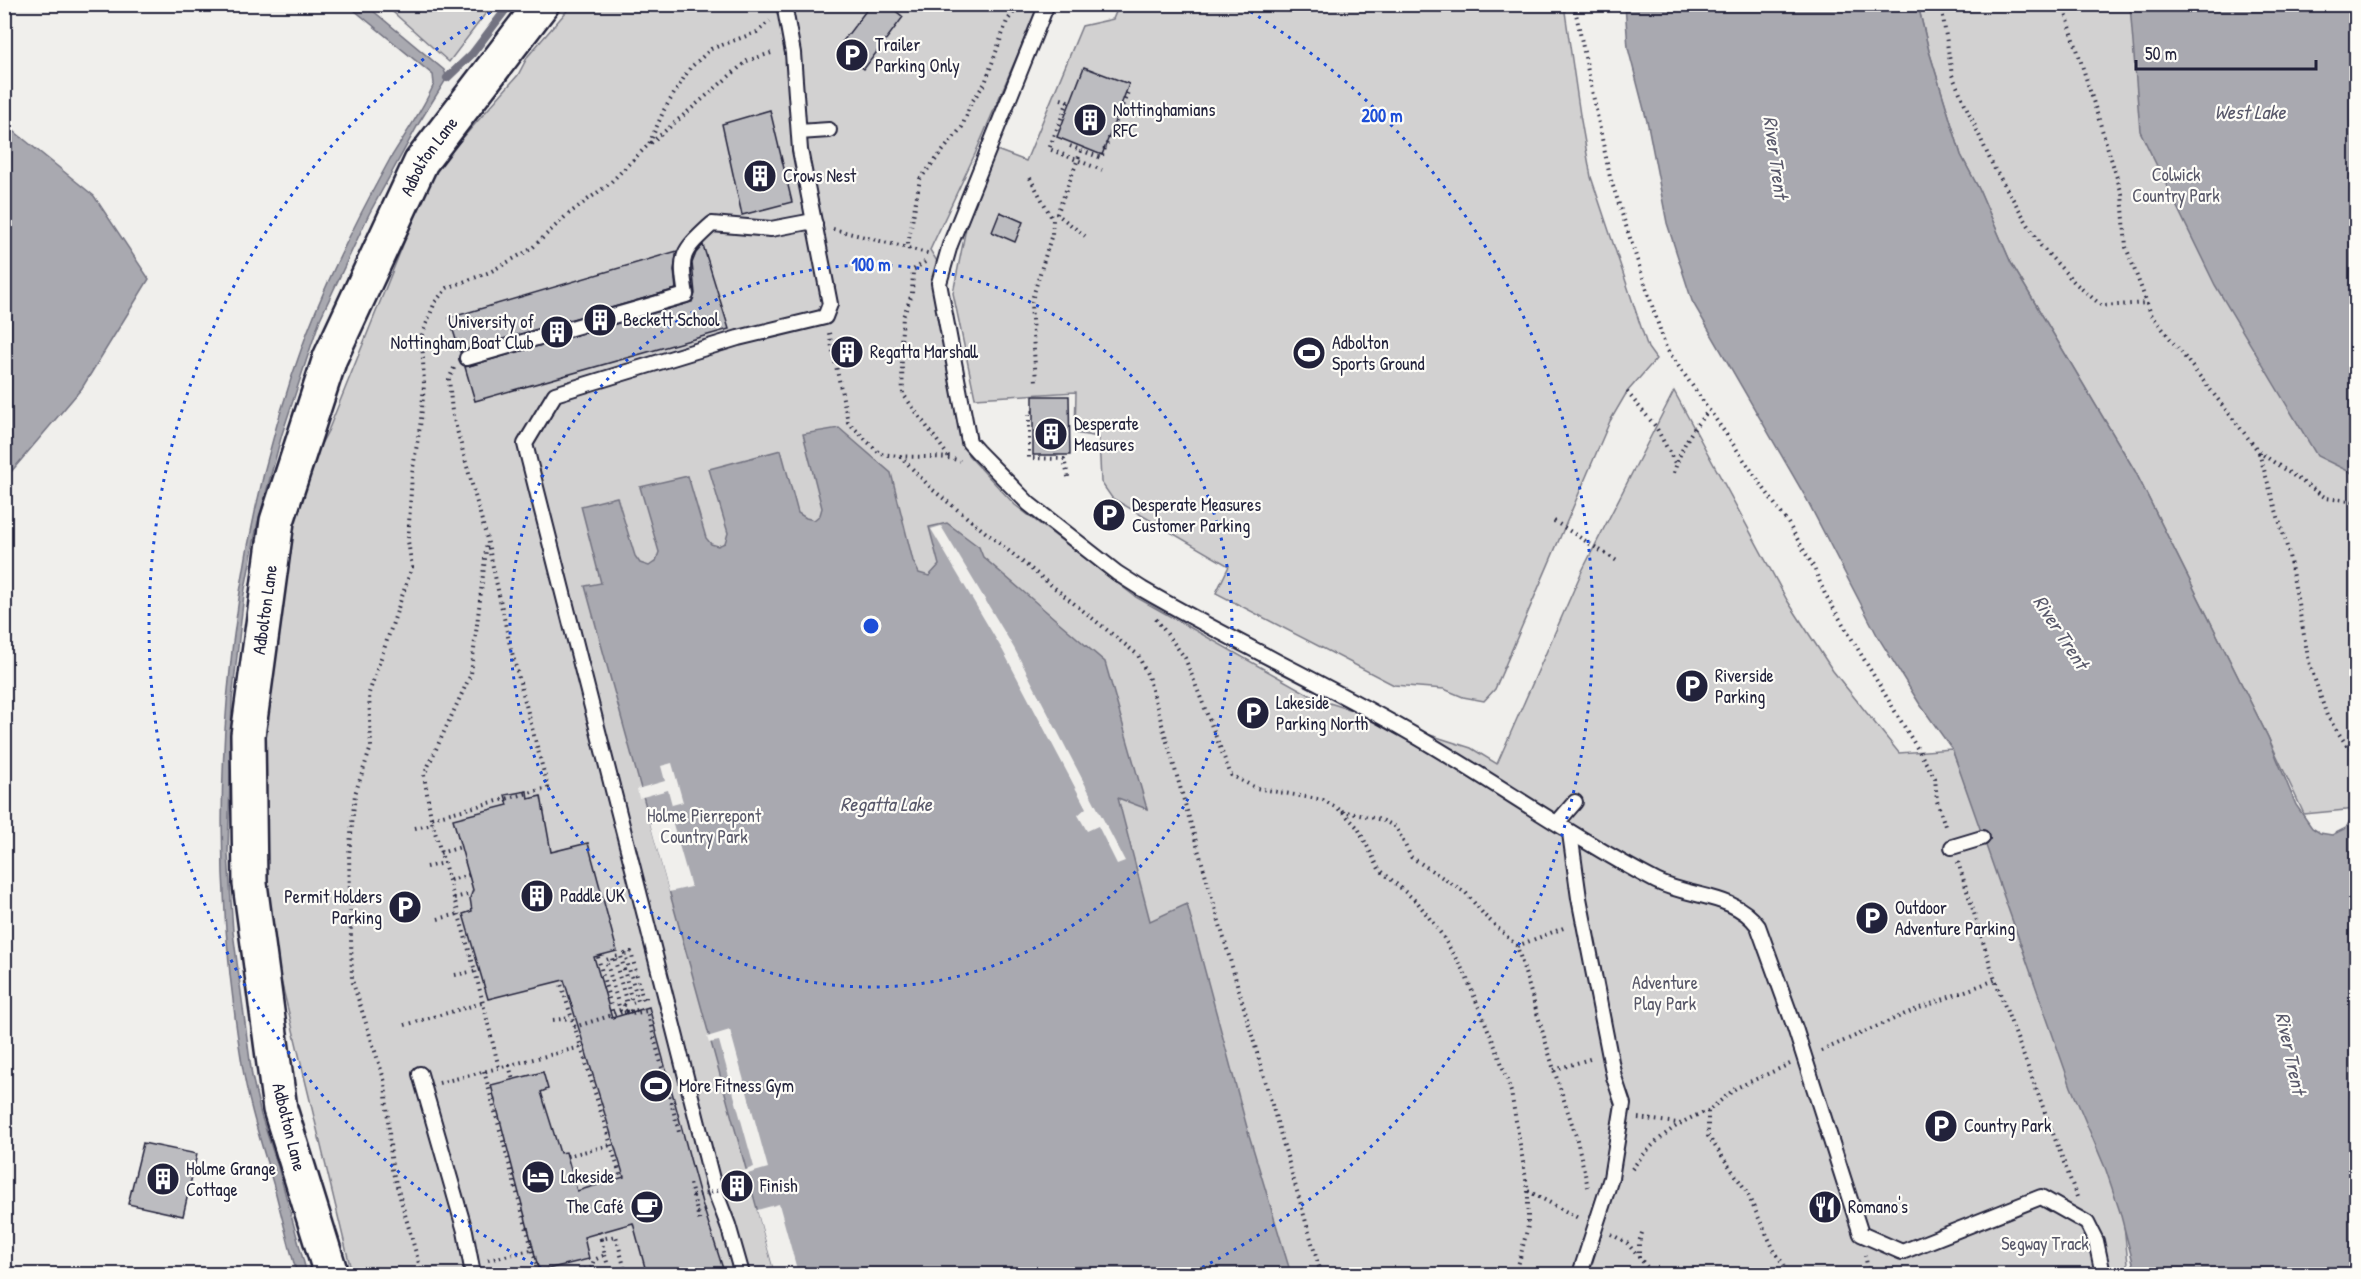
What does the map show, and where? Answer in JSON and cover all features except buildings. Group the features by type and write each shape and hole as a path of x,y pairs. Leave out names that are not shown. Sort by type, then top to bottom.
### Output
{"street":[{"name":"Adbolton Lane","path":"331,1275 280,1109 250,884 248,735 277,521 330,358 421,162 542,4"}],"lane":[{"path":"1047,4 950,245 939,283 969,442 1029,504 1118,573 1172,606 1407,731 1570,833 1663,884 1718,900 1749,914 1758,926 1861,1234 1902,1252 2041,1197 2086,1223 2096,1241 2103,1275"},
{"path":"742,1275 728,1225 715,1191 525,444 555,394 738,338 825,316 830,304 805,181 792,47 784,7"},
{"path":"799,132 829,130"},
{"path":"467,358 686,295 681,267 686,249 712,224 771,230 808,222 815,224"},
{"path":"1557,823 1575,802"},
{"path":"1570,833 1583,919 1610,1054 1623,1104 1609,1188 1580,1275"},
{"path":"1952,847 1982,838"},
{"path":"422,1080 473,1269"}],"path":[{"path":"909,250 908,244 920,179 962,127 971,103 985,83 1007,21 1020,4"},
{"path":"1574,4 1610,177 1666,348 1788,523 1813,566 1825,594 1935,778 1937,801 1995,980 2073,1184"},
{"path":"1941,4 1952,75 1993,166 2042,246 2075,283 2102,306 2147,303"},
{"path":"2063,4 2122,194 2126,247 2151,314 2259,452 2326,498 2356,502"},
{"path":"649,144 664,110 690,68 711,49 757,32 784,7"},
{"path":"422,1275 392,1169 385,1082 352,980 349,855 356,795 371,747 369,693 412,567 408,541 411,474 421,420 424,385 422,335 435,302 447,288 490,272 531,249 567,215 609,184 649,144 747,61 792,47"},
{"path":"1070,146 1101,158 1128,92"},
{"path":"1061,99 1069,102 1049,149 1076,162 1102,170"},
{"path":"1052,218 1057,214 1081,151"},
{"path":"1030,178 1052,218 1052,234 1031,303 1036,382"},
{"path":"1057,214 1085,236"},
{"path":"815,224 935,255 913,270 912,294 903,326 903,394 949,457 928,459 880,454 848,422 825,316"},
{"path":"431,818 548,788 512,651 487,539 452,412 449,379 458,360 467,358"},
{"path":"1628,392 1656,427 1676,465"},
{"path":"1674,473 1684,444 1700,419 1709,411"},
{"path":"1033,412 1029,412 1029,458 1064,457 1069,481"},
{"path":"2259,452 2288,550 2309,662 2323,705 2327,716 2348,747 2356,748"},
{"path":"900,456 933,490 1138,655 1148,676 1321,1275"},
{"path":"1554,521 1617,561"},
{"path":"487,539 471,674 424,775 431,818 475,971 499,1068"},
{"path":"1155,616 1185,658 1231,775 1256,788 1323,800 1342,811 1358,828 1379,869 1418,903 1465,974 1499,1056 1511,1092 1528,1191 1527,1226 1516,1275"},
{"path":"517,796 518,803"},
{"path":"1342,811 1382,820 1396,827 1411,857 1466,893 1485,916 1517,946 1576,1136 1597,1226"},
{"path":"415,828 433,824"},
{"path":"440,853 461,846"},
{"path":"426,867 444,863"},
{"path":"449,880 469,875"},
{"path":"454,898 471,894"},
{"path":"438,919 458,914"},
{"path":"1517,946 1583,919"},
{"path":"624,1005 627,1004 614,957 621,956 632,1003 638,1001 625,954 632,952 643,1000 646,999 642,979"},
{"path":"598,957 613,1013"},
{"path":"574,1027 620,1010 606,960 612,958 626,1011"},
{"path":"455,975 475,971"},
{"path":"1630,1172 1642,1155 1679,1124 1708,1111 1736,1088 1912,1011 1995,980"},
{"path":"560,981 613,1144 621,1178"},
{"path":"405,1025 482,1003"},
{"path":"613,1013 642,1009"},
{"path":"613,1013 631,1010 631,1014 647,1011 679,1132"},
{"path":"553,1020 571,1018"},
{"path":"422,1080 499,1068 581,1047"},
{"path":"1554,1070 1610,1054"},
{"path":"509,1065 513,1080"},
{"path":"484,1071 491,1108 539,1275"},
{"path":"1623,1104 1636,1118 1679,1124"},
{"path":"1708,1111 1708,1136 1745,1189 1775,1252 1790,1275"},
{"path":"567,1156 613,1144"},
{"path":"690,1184 700,1223"},
{"path":"693,1196 726,1189"},
{"path":"1528,1191 1627,1243 1653,1275"},
{"path":"697,1213 708,1210"},
{"path":"1639,1258 1638,1242 1643,1230"},
{"path":"599,1232 608,1266"},
{"path":"601,1239 616,1236 626,1275"},
{"path":"473,1269 531,1250"},
{"path":"567,1275 591,1268 594,1260 605,1255"}],"green space":[{"path":"385,5 492,5 449,62"},
{"name":"Holme Pierrepont Country Park","path":"572,5 1039,5 975,154 930,250 940,266 935,299 968,455 1015,505 1136,597 1317,699 1471,748 1497,764 1582,571 1674,391 1787,600 1833,671 1899,753 1952,749 2121,1195 2129,1274 352,1274 249,848 291,500 328,431 432,173 518,75 528,56"},
{"name":"Adbolton Sports Ground","path":"1119,5 1564,5 1591,177 1648,348 1656,359 1627,392 1610,421 1495,689 1484,701 1463,697 1444,689 1394,685 1216,593 1229,566 1112,498 1101,482 1099,437 1075,433 1076,392 975,398 953,293 970,208 994,149 1026,161 1082,26 1113,19"},
{"name":"Colwick Country Park","path":"1918,5 2356,5 2356,809 2304,814 2135,471 2011,263 1979,189 1961,155 1929,51"}],"water":[{"path":"348,5 366,5 444,70 447,78 419,123 369,214 320,319 282,434 257,526 244,594 232,700 228,854 233,932 252,1076 307,1274 297,1274 252,1112 242,1064 230,973 223,880 223,787 228,694 239,602 255,510 278,421 307,333 335,266 378,180 434,84 433,75"},
{"name":"River Trent","path":"1625,5 1918,5 1929,51 1961,155 1979,189 2011,263 2135,471 2268,737 2296,805 2312,828 2320,833 2332,835 2346,828 2356,809 2356,1274 2136,1274 2120,1212 2106,1170 2071,1087 1952,749 1919,703 1878,637 1805,496 1692,301 1667,223 1648,125 1628,48"},
{"name":"West Lake","path":"2130,5 2356,5 2356,475 2317,456 2215,285 2140,131"},
{"path":"10,128 94,196 149,279 82,388 5,479 4,130"},
{"name":"Regatta Lake","path":"839,428 891,473 913,561 919,573 929,576 939,565 929,527 947,523 979,547 983,557 1105,662 1147,809 1118,798 1150,921 1187,904 1249,1135 1291,1274 775,1274 585,586 601,583 581,506 617,497 635,556 640,563 649,566 656,561 659,552 640,487 688,476 706,538 711,544 718,546 725,543 728,533 709,469 781,450 798,513 814,520 820,515 822,508 803,434"}],"pier":[{"path":"941,526 1014,648 1125,861 1117,864 1098,826 1087,831 1078,815 1086,808 1003,651 931,529"},
{"path":"672,763 683,802 672,805 668,790 639,798 637,789 665,781 661,766"},
{"path":"671,817 691,887 669,892 650,823"},
{"path":"730,1030 768,1168 744,1175 743,1171 754,1167 719,1041 709,1043 707,1037"},
{"path":"779,1204 798,1273 794,1274 775,1274 757,1210"}],"waterway":[{"path":"447,78 472,54 510,4"}],"place":[{"name":"Trailer Parking Only","path":"852,55"},
{"name":"Nottinghamians RFC","path":"1090,120"},
{"name":"Crows Nest","path":"760,176"},
{"name":"Beckett School","path":"600,320"},
{"name":"University of Nottingham Boat Club","path":"557,332"},
{"name":"Regatta Marshall","path":"847,352"},
{"name":"Adbolton Sports Ground","path":"1309,353"},
{"name":"Desperate Measures","path":"1051,434"},
{"name":"Desperate Measures Customer Parking","path":"1109,515"},
{"name":"Riverside Parking","path":"1692,686"},
{"name":"Lakeside Parking North","path":"1253,713"},
{"name":"Paddle UK","path":"537,896"},
{"name":"Permit Holders Parking","path":"405,907"},
{"name":"Outdoor Adventure Parking","path":"1872,918"},
{"name":"More Fitness Gym","path":"656,1086"},
{"name":"Country Park","path":"1941,1126"},
{"name":"Lakeside","path":"538,1177"},
{"name":"Holme Grange Cottage","path":"163,1179"},
{"name":"Finish","path":"737,1186"},
{"name":"The Café","path":"647,1207"},
{"name":"Romano's","path":"1825,1207"}],"park label":[{"name":"Adventure Play Park","path":"1665,993"},
{"name":"Segway Track","path":"2045,1244"}]}
